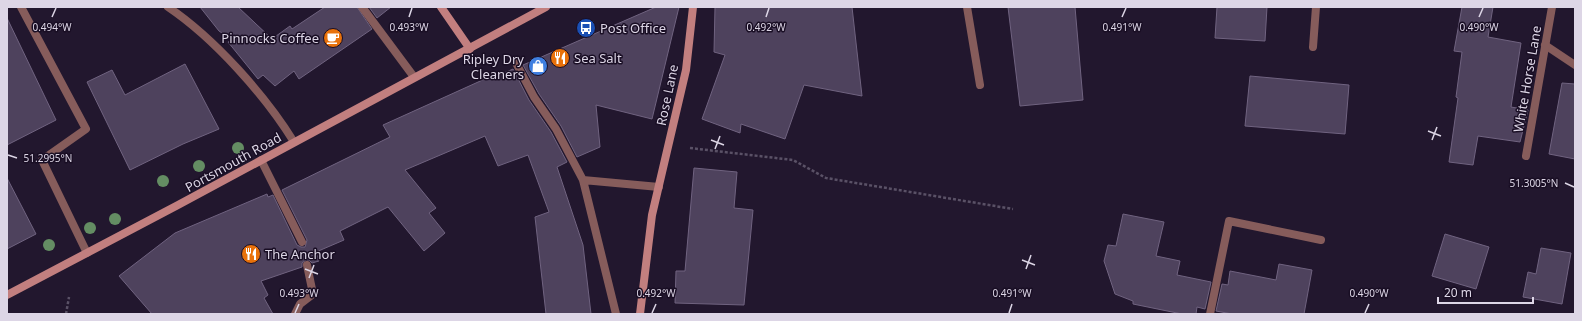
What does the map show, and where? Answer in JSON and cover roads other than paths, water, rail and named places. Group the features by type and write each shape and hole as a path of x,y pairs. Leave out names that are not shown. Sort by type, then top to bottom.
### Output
{"main road":[{"path":"441,7 470,49"},
{"name":"Portsmouth Road","path":"7,295 414,77 470,49 546,7"},
{"name":"Rose Lane","path":"640,314 652,215 686,70 693,7"}],"street":[{"path":"21,7 86,128 42,160 87,253"},
{"path":"168,7 214,45 256,89 277,115 294,142"},
{"path":"362,7 414,77"},
{"path":"967,7 980,85"},
{"path":"1313,47 1316,7"},
{"name":"White Horse Lane","path":"1526,156 1552,7"},
{"path":"1545,45 1575,65"},
{"path":"516,63 534,97 556,129 583,180 616,314"},
{"path":"261,160 302,242"},
{"path":"583,180 659,187"},
{"path":"1210,314 1229,221 1321,240"},
{"path":"295,314 300,304 313,294 307,265"}],"place":[{"name":"Post Office","path":"586,28"},
{"name":"Pinnocks Coffee","path":"333,38"},
{"name":"Sea Salt","path":"560,58"},
{"name":"Ripley Dry Cleaners","path":"538,66"},
{"name":"The Anchor","path":"251,254"}]}
